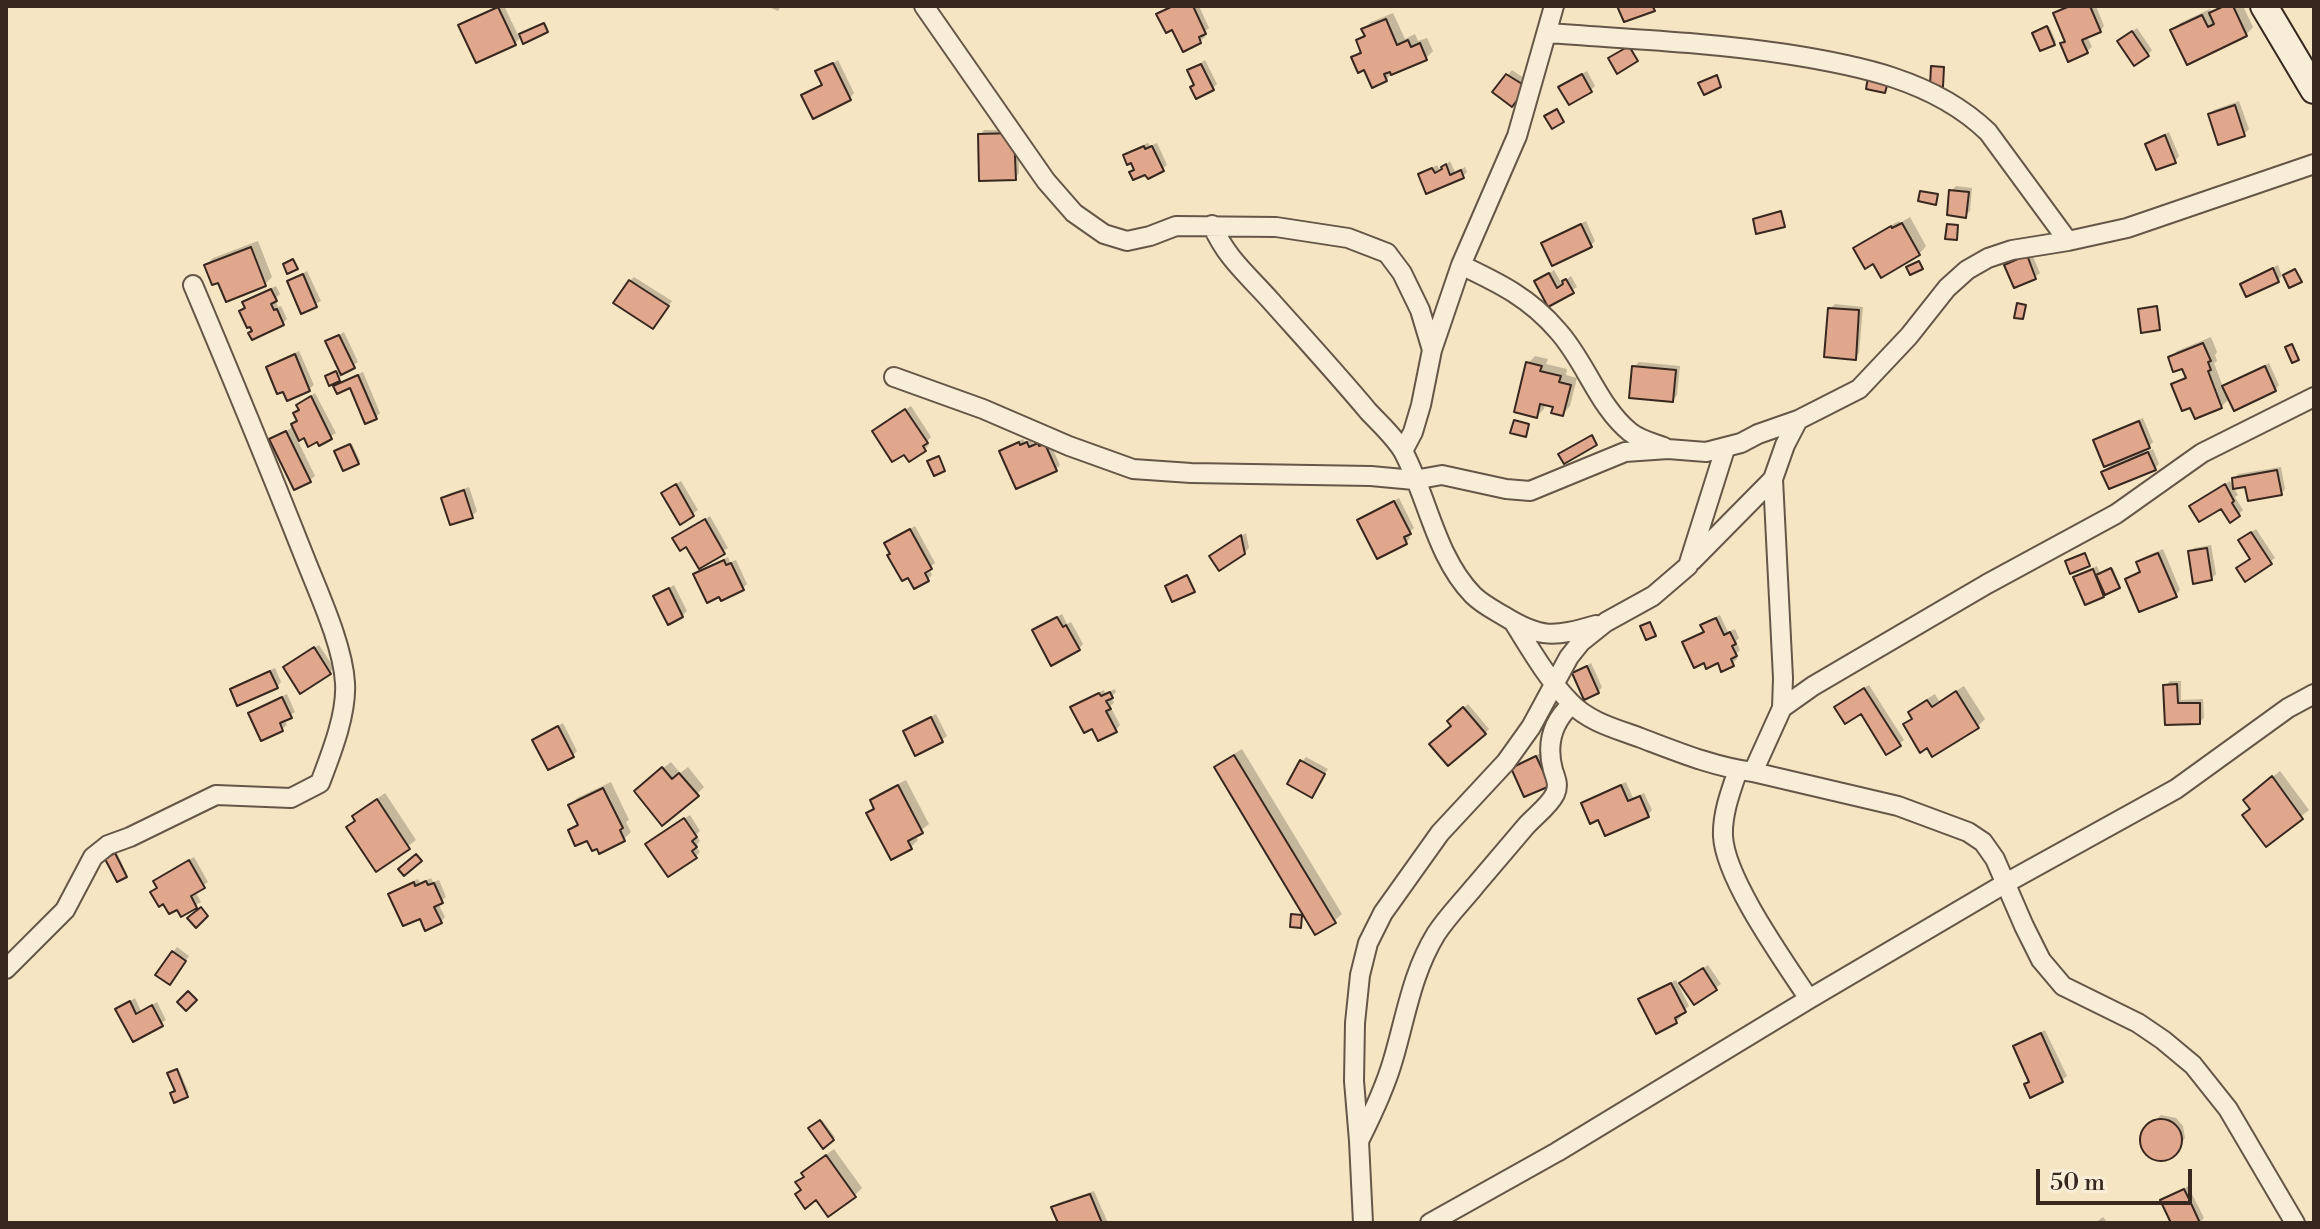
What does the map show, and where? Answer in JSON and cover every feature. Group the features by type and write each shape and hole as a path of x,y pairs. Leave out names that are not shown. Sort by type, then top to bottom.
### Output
{"main road":[{"path":"2264,6 2314,90"}],"street":[{"path":"924,6 1046,181 1074,213 1104,234 1127,241 1176,226 1212,225 1276,227 1348,238 1387,253 1402,273 1420,310 1432,350"},
{"path":"1403,451 1413,432 1432,350 1461,265 1517,136 1554,6"},
{"path":"1548,33 1745,48 1836,62 1898,79 1954,105 1980,124 2068,241"},
{"path":"894,377 1133,469 1414,480 1442,475 1530,491 1625,452 1668,449 1706,452 1725,449 1798,420 1859,389 1909,336 1947,288 1967,270 1988,258 2012,250 2127,228 2314,164"},
{"path":"1212,225 1233,262 1403,451 1438,538 1456,573 1474,596 1514,623 1541,634 1575,631 1606,622"},
{"path":"1461,265 1500,283 1531,303 1575,351 1612,413 1631,433 1668,449"},
{"path":"6,969 65,910 93,857 108,845 216,795 291,798 320,783 332,752 345,683 337,643 193,285"},
{"path":"1809,999 1768,935 1727,860 1723,835 1728,800 1782,708 1813,686 1987,584 2116,514 2202,453 2314,397"},
{"path":"1782,708 1773,479 1798,420"},
{"path":"1688,566 1725,449"},
{"path":"1363,1223 1354,1081 1355,1023 1360,975 1368,943 1383,913 1440,833 1506,762 1531,727 1569,657 1581,642 1606,622 1653,596 1688,566 1773,479"},
{"path":"1514,623 1572,704 1600,723 1683,755 1898,806 1968,832 1983,842 1995,859 2041,960 2063,986 2138,1023 2193,1065 2228,1109 2295,1223"},
{"path":"1430,1223 1557,1152 2006,883 2176,789 2288,708 2314,694"},
{"path":"1359,1141 1379,1102 1423,957 1439,929 1557,790 1551,737 1561,714 1572,704"}],"building":[{"path":"1173,6 1193,6 1206,34 1199,37 1201,43 1183,52 1172,30 1166,33 1156,14"},
{"path":"1617,6 1655,6 1655,11 1624,22"},
{"path":"2070,6 2090,6 2101,32 2082,40 2088,53 2068,62 2060,43 2065,42 2053,13"},
{"path":"2224,6 2233,6 2247,36 2187,65 2170,30 2202,15 2208,27 2214,24 2209,13"},
{"path":"498,7 516,45 476,63 458,25"},
{"path":"1386,19 1397,45 1408,40 1411,47 1420,43 1427,60 1391,75 1390,72 1384,74 1387,81 1372,88 1364,70 1358,73 1351,57 1361,53 1356,40 1365,36 1361,29"},
{"path":"544,23 548,32 523,44 519,34"},
{"path":"2047,26 2055,45 2040,51 2032,33"},
{"path":"2132,31 2149,56 2134,66 2117,41"},
{"path":"1629,46 1638,61 1617,74 1608,58"},
{"path":"833,63 851,100 813,119 801,95 822,85 815,71"},
{"path":"1201,64 1214,90 1196,99 1187,70"},
{"path":"1931,66 1944,67 1943,87 1930,86"},
{"path":"1506,74 1527,87 1512,107 1492,92"},
{"path":"1582,74 1592,92 1569,105 1558,87"},
{"path":"1717,75 1721,87 1704,95 1698,83"},
{"path":"1868,77 1888,82 1885,93 1866,89"},
{"path":"2235,105 2245,136 2218,145 2208,114"},
{"path":"1557,109 1564,122 1552,129 1544,116"},
{"path":"1014,133 1016,180 979,181 978,134"},
{"path":"2165,135 2176,163 2156,170 2145,144"},
{"path":"1144,146 1145,149 1152,146 1164,171 1148,179 1145,175 1133,180 1129,172 1134,170 1131,163 1127,165 1123,155"},
{"path":"1446,164 1450,175 1461,170 1464,178 1426,194 1418,174 1432,168 1435,173"},
{"path":"1949,190 1969,192 1966,218 1947,215"},
{"path":"1920,191 1938,194 1936,205 1918,201"},
{"path":"1781,211 1785,227 1756,234 1753,219"},
{"path":"1902,223 1920,255 1881,278 1873,264 1865,269 1853,248"},
{"path":"1581,224 1592,247 1552,266 1541,243"},
{"path":"1947,224 1958,225 1957,240 1945,239"},
{"path":"251,247 266,286 226,302 218,283 212,285 204,265"},
{"path":"2027,255 2036,279 2014,288 2004,265"},
{"path":"293,259 298,269 287,274 283,264"},
{"path":"1919,261 1923,269 1910,275 1906,267"},
{"path":"2273,268 2279,282 2246,297 2240,284"},
{"path":"2295,269 2302,282 2289,288 2283,275"},
{"path":"1549,273 1557,288 1566,279 1574,293 1548,307 1534,281"},
{"path":"303,274 317,307 301,314 287,281"},
{"path":"629,280 669,306 653,329 613,303"},
{"path":"271,289 277,301 271,304 274,310 277,309 284,325 252,340 248,333 252,331 250,327 247,328 239,311 245,308 242,302"},
{"path":"2017,303 2026,305 2023,319 2014,318"},
{"path":"2157,306 2160,330 2141,333 2138,309"},
{"path":"1828,308 1859,310 1856,360 1824,357"},
{"path":"339,335 355,368 341,375 325,341"},
{"path":"2203,343 2211,361 2208,362 2211,370 2208,371 2222,408 2195,419 2190,408 2182,411 2171,384 2186,378 2182,369 2173,372 2168,357"},
{"path":"2292,344 2299,360 2292,363 2285,347"},
{"path":"295,354 310,391 287,401 283,392 277,394 266,367"},
{"path":"1526,362 1542,366 1540,371 1561,376 1559,382 1571,385 1563,416 1551,413 1553,407 1540,404 1537,418 1514,412"},
{"path":"1632,366 1676,370 1673,402 1629,398"},
{"path":"2265,366 2276,391 2234,411 2222,386"},
{"path":"336,371 340,381 329,386 325,376"},
{"path":"358,375 377,419 365,424 350,388 337,394 333,386"},
{"path":"311,396 332,439 319,446 317,442 308,447 304,438 299,441 291,424 297,421 293,413 299,410 296,405"},
{"path":"905,409 928,443 923,446 926,451 909,462 904,455 892,462 872,431"},
{"path":"1514,420 1529,424 1526,437 1510,433"},
{"path":"2139,421 2150,448 2104,467 2093,440"},
{"path":"286,431 311,482 294,490 269,439"},
{"path":"1592,435 1597,445 1564,464 1558,454"},
{"path":"1019,442 1020,445 1027,442 1029,447 1045,444 1057,471 1016,489 999,451"},
{"path":"350,444 359,464 343,471 334,451"},
{"path":"2148,452 2156,470 2109,489 2101,472"},
{"path":"939,456 945,471 934,476 927,461"},
{"path":"2277,470 2282,495 2248,501 2245,487 2233,489 2232,478"},
{"path":"676,484 694,516 680,525 661,493"},
{"path":"2225,484 2240,516 2230,523 2221,509 2199,522 2189,506"},
{"path":"464,490 473,518 450,525 441,498"},
{"path":"1394,501 1411,534 1404,537 1407,544 1377,559 1357,520"},
{"path":"705,519 725,554 699,569 686,547 680,551 672,538"},
{"path":"910,529 932,569 925,573 929,581 914,589 908,578 902,581 887,555 890,554 884,543"},
{"path":"2251,532 2272,564 2245,582 2236,568 2250,559 2238,540"},
{"path":"1241,535 1245,554 1219,571 1209,556"},
{"path":"2207,548 2212,580 2193,584 2188,551"},
{"path":"2085,553 2090,566 2070,574 2065,561"},
{"path":"2158,553 2177,597 2139,612 2125,579 2140,572 2136,562"},
{"path":"724,560 726,565 731,563 744,590 721,601 719,597 707,603 693,574"},
{"path":"2111,568 2120,588 2105,595 2096,575"},
{"path":"2093,569 2104,597 2085,605 2073,577"},
{"path":"1187,575 1195,592 1172,602 1165,586"},
{"path":"669,588 683,617 668,625 653,596"},
{"path":"1057,617 1063,627 1066,625 1080,650 1051,666 1032,630"},
{"path":"1716,618 1724,635 1730,632 1736,644 1732,646 1737,656 1731,659 1734,666 1721,672 1718,663 1706,669 1704,663 1694,668 1682,642 1704,632 1700,625"},
{"path":"1650,622 1656,636 1646,640 1640,626"},
{"path":"314,647 331,674 300,694 283,667"},
{"path":"1587,666 1599,693 1584,700 1572,673"},
{"path":"270,671 278,688 237,706 230,689"},
{"path":"2177,684 2178,703 2200,703 2200,724 2165,725 2163,685"},
{"path":"1864,688 1901,746 1886,755 1861,714 1845,724 1834,707"},
{"path":"1956,691 1979,728 1932,757 1927,748 1920,753 1903,724 1912,719 1908,712 1927,700 1932,707"},
{"path":"1110,692 1113,698 1106,701 1111,709 1106,711 1117,732 1098,741 1092,729 1084,733 1070,707 1099,693 1101,696"},
{"path":"282,697 292,718 280,723 283,731 261,741 248,713"},
{"path":"1463,707 1486,734 1448,766 1429,744 1451,726 1447,721"},
{"path":"931,717 943,742 915,756 903,731"},
{"path":"558,726 574,757 548,770 532,740"},
{"path":"1234,755 1336,923 1315,935 1214,767"},
{"path":"1536,756 1550,786 1524,797 1511,768"},
{"path":"1300,760 1325,774 1312,798 1287,784"},
{"path":"662,767 672,779 679,773 699,796 662,826 634,791"},
{"path":"2272,776 2303,819 2266,847 2242,815 2250,809 2243,800"},
{"path":"898,785 923,833 908,841 912,849 891,860 866,813 874,809 870,800"},
{"path":"1621,785 1628,801 1640,796 1649,817 1605,836 1598,820 1590,824 1581,803"},
{"path":"603,788 623,828 620,830 625,841 599,854 597,849 592,851 587,841 575,846 568,830 578,825 568,805"},
{"path":"377,799 410,849 376,872 346,827 355,821 352,816"},
{"path":"684,818 697,837 692,841 697,847 692,851 697,858 668,877 645,844"},
{"path":"115,853 127,877 117,882 105,859"},
{"path":"416,854 422,861 404,876 398,869"},
{"path":"189,860 205,888 191,896 197,908 181,917 177,910 169,914 163,904 159,907 150,892 157,888 153,881"},
{"path":"426,881 428,885 434,883 443,903 434,907 442,923 425,931 420,919 403,926 388,894 414,882 415,886"},
{"path":"201,907 208,916 196,928 187,918"},
{"path":"1291,914 1302,915 1301,928 1290,927"},
{"path":"172,951 186,961 170,985 155,975"},
{"path":"1703,968 1717,990 1694,1005 1679,983"},
{"path":"1671,983 1686,1012 1675,1018 1677,1023 1656,1034 1638,999"},
{"path":"188,991 197,1000 186,1011 177,1002"},
{"path":"130,1001 136,1014 152,1005 163,1026 133,1042 115,1009"},
{"path":"2041,1033 2063,1082 2030,1098 2024,1084 2029,1082 2013,1046"},
{"path":"177,1069 188,1097 174,1103 170,1093 175,1091 167,1073"},
{"path":"2161,1119 2176,1125 2182,1140 2176,1155 2161,1161 2146,1155 2140,1140 2146,1125"},
{"path":"820,1120 834,1140 823,1149 808,1128"},
{"path":"826,1155 856,1197 828,1217 816,1200 805,1209 795,1194 801,1190 795,1182 804,1177 801,1173"},
{"path":"2184,1189 2200,1223 2171,1223 2160,1200"},
{"path":"1090,1194 1102,1223 1058,1223 1051,1207"}]}
